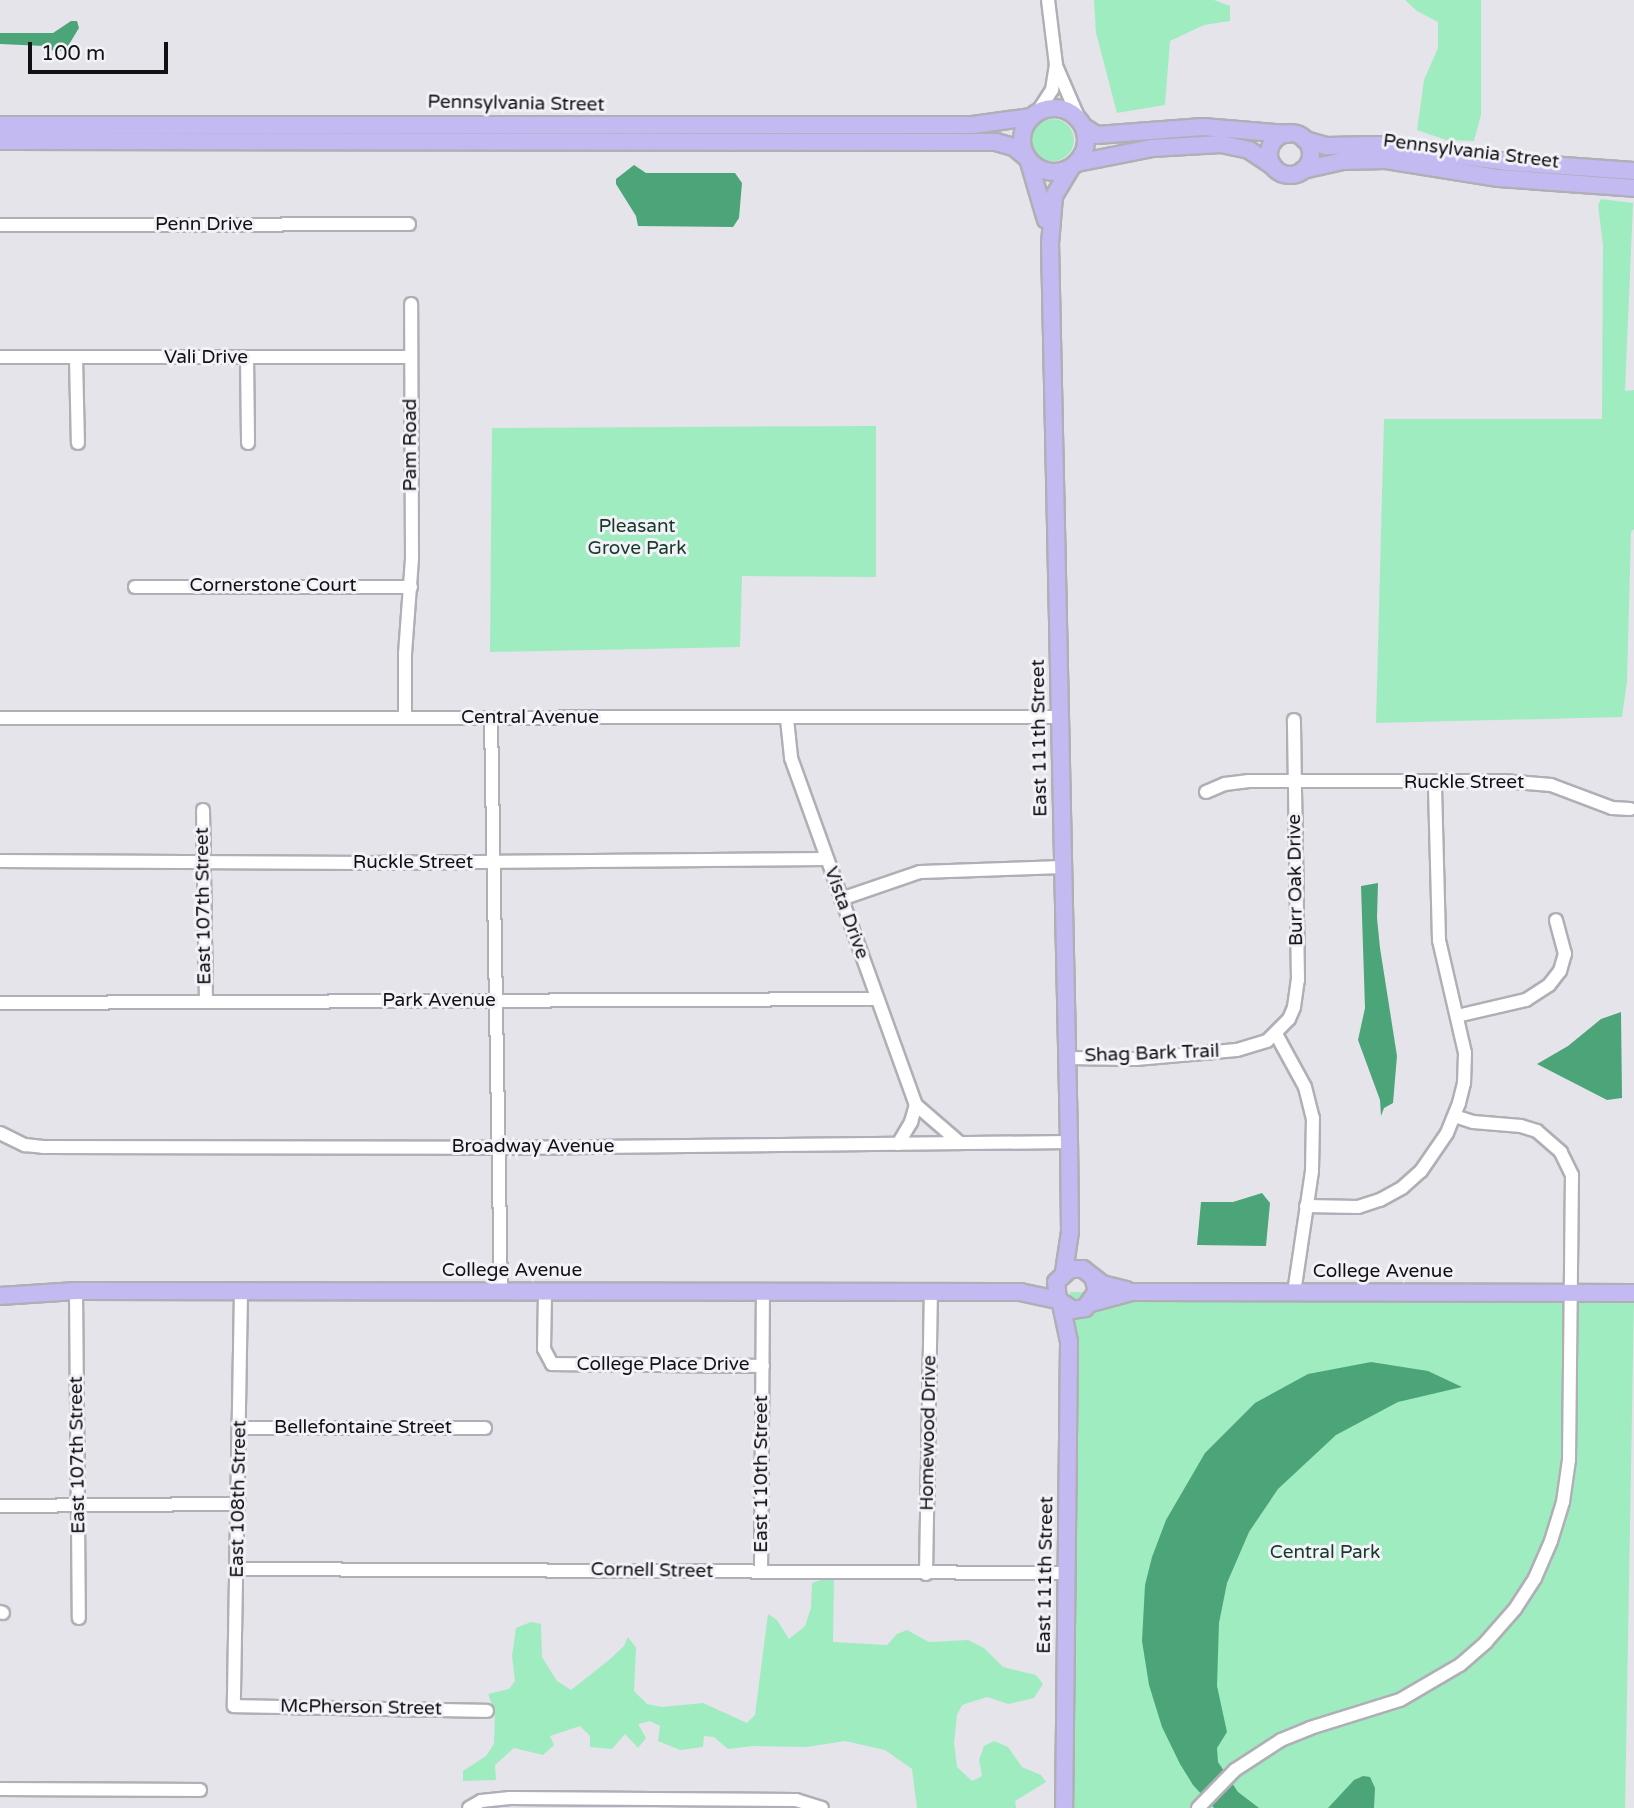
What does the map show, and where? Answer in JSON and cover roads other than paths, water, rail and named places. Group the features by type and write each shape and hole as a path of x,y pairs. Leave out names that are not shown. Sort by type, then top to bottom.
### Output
{"main road":[{"path":"1054,108 1063,109 1081,123 1097,135 1203,127 1297,134 1305,140 1311,156 1303,170 1287,175 1249,150 1221,144 1152,148 1048,172 1028,159 1022,136 1034,115 1054,108"},
{"name":"Pennsylvania Street","path":"0,125 974,125 1034,115"},
{"path":"1073,166 1086,146 1081,123"},
{"path":"1273,166 1270,149 1277,138 1287,134"},
{"name":"Pennsylvania Street","path":"1305,140 1326,146 1377,145 1508,162 1634,171"},
{"name":"Pennsylvania Street","path":"0,141 988,142 1005,143 1028,159"},
{"name":"East 111th Street","path":"1028,159 1041,198 1050,244"},
{"name":"Pennsylvania Street","path":"1303,170 1343,161 1386,160 1499,178 1634,188"},
{"name":"East 111th Street","path":"1061,1274 1070,1232 1050,244 1054,196 1073,166"},
{"name":"East 111th Street","path":"1070,1232 1091,1275"},
{"path":"1076,1268 1091,1275 1097,1291 1088,1306 1073,1310 1059,1302 1055,1288 1061,1274 1076,1268"},
{"name":"College Avenue","path":"1020,1292 1061,1274"},
{"name":"College Avenue","path":"1091,1275 1111,1287 1132,1292 1634,1293"},
{"name":"College Avenue","path":"1,1295 76,1291 1020,1292 1059,1302"},
{"name":"College Avenue","path":"1088,1306 1132,1292"},
{"name":"East 111th Street","path":"1059,1302 1069,1342 1064,1808"},
{"name":"East 111th Street","path":"1069,1342 1075,1324 1088,1306"}],"street":[{"path":"1034,115 1052,90 1056,65 1048,0"},
{"path":"1056,65 1081,123"},
{"name":"Penn Drive","path":"0,225 409,224"},
{"name":"Pam Road","path":"405,717 405,646 411,587 411,304"},
{"name":"Vali Drive","path":"0,357 411,357"},
{"path":"76,358 78,443"},
{"path":"247,358 248,443"},
{"name":"Cornerstone Court","path":"135,587 411,587"},
{"name":"Central Avenue","path":"0,718 1061,717"},
{"path":"492,719 501,1292"},
{"name":"Vista Drive","path":"787,719 788,751 916,1105 960,1143"},
{"name":"Burr Oak Drive","path":"1276,1034 1289,1019 1297,993 1294,720"},
{"name":"Ruckle Street","path":"1206,792 1235,782 1551,785 1612,807 1630,809"},
{"path":"1306,1206 1358,1207 1392,1195 1420,1171 1455,1116 1465,1065 1437,925 1436,783"},
{"name":"East 107th Street","path":"202,810 205,1003"},
{"name":"Ruckle Street","path":"0,862 826,859"},
{"path":"841,899 920,872 1063,867"},
{"path":"1457,1016 1526,1000 1549,985 1560,971 1564,954 1562,932 1556,920"},
{"name":"Park Avenue","path":"0,1003 877,999"},
{"path":"1276,1034 1306,1087 1313,1118 1314,1151 1294,1293"},
{"name":"Shag Bark Trail","path":"1067,1058 1145,1059 1237,1050 1258,1045 1276,1034"},
{"path":"898,1144 911,1122 916,1105"},
{"path":"1198,1808 1221,1783 1250,1759 1300,1732 1382,1707 1433,1683 1486,1642 1525,1594 1552,1541 1566,1484 1573,1185 1570,1167 1562,1152 1545,1135 1529,1127 1473,1122 1455,1116"},
{"name":"Broadway Avenue","path":"0,1133 25,1145 43,1147 498,1148 1069,1142"},
{"name":"East 107th Street","path":"76,1291 79,1618"},
{"name":"East 110th Street","path":"761,1572 763,1291"},
{"name":"East 108th Street","path":"234,1706 241,1428 241,1292"},
{"name":"Homewood Drive","path":"926,1574 931,1292"},
{"name":"College Place Drive","path":"545,1293 544,1349 552,1364 763,1366"},
{"name":"Bellefontaine Street","path":"241,1428 485,1428"},
{"path":"0,1506 239,1504"},
{"name":"Cornell Street","path":"237,1569 1067,1573"},
{"name":"McPherson Street","path":"234,1706 487,1711"},
{"path":"0,1789 200,1790"},
{"path":"469,1808 481,1801 510,1798 796,1800 822,1808"}],"park label":[{"name":"Pleasant Grove Park","path":"637,538"},
{"name":"Central Park","path":"1325,1553"}]}
